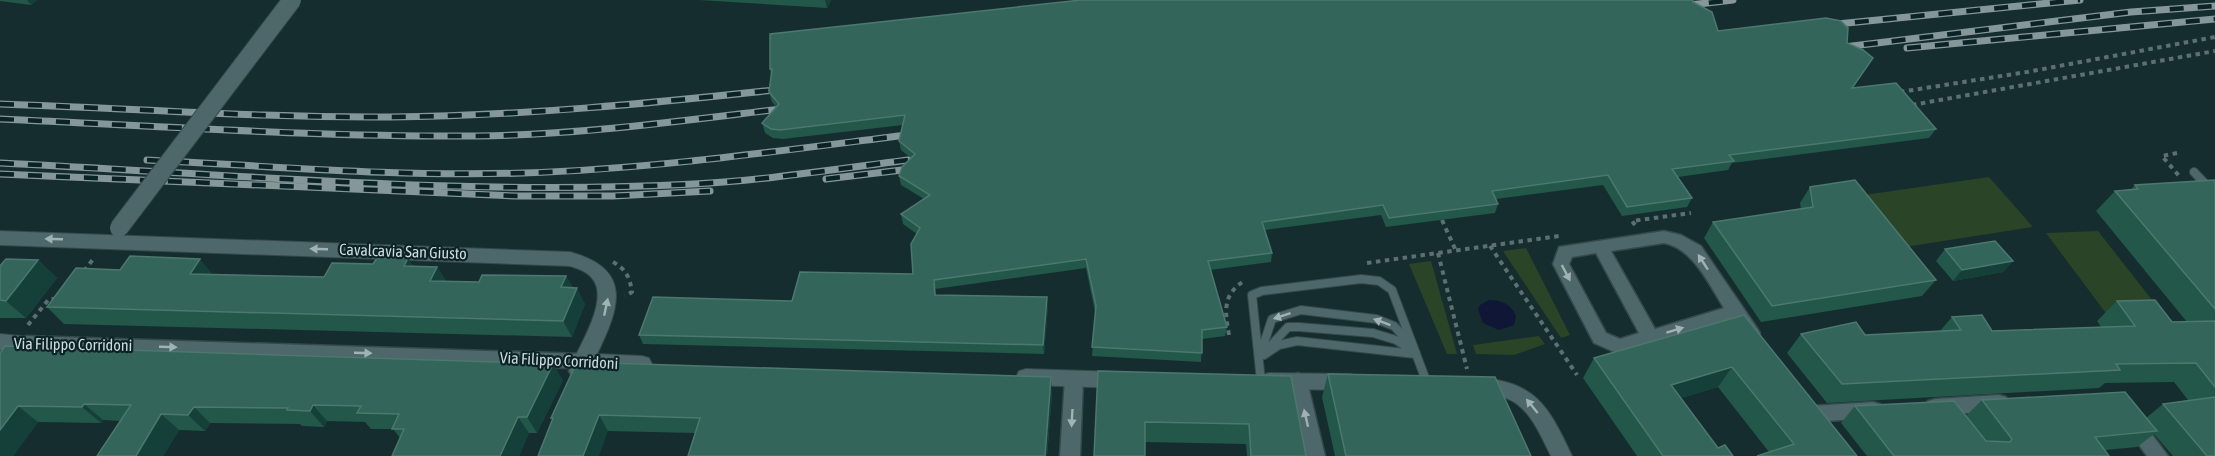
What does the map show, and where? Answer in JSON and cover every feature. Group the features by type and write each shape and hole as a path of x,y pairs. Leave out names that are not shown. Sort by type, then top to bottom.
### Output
{"street":[{"path":"109,241 292,0"},
{"name":"Cavalcavia San Giusto","path":"0,237 526,255 577,260 597,271 603,278 608,294 602,323 583,361"},
{"path":"1734,312 1619,347 1600,338 1561,264 1565,252 1664,237 1683,243 1695,251 1734,312 1762,348"},
{"path":"1600,246 1651,338"},
{"path":"0,377 27,334"},
{"name":"Via Filippo Corridoni","path":"0,342 27,334 664,366"},
{"path":"573,382 583,361"},
{"path":"1005,377 1146,380"},
{"path":"1070,456 1074,379"},
{"path":"1418,383 1458,379 1500,386 1521,394 1532,405 1562,456"},
{"path":"1239,381 1368,382"},
{"path":"1298,381 1315,456"},
{"path":"1799,397 1824,430"},
{"path":"1920,407 2022,402"},
{"path":"1943,406 1956,423"},
{"path":"2119,406 2158,456"},
{"path":"1812,414 1886,409"}],"lane":[{"path":"2194,172 2215,194"},
{"path":"1261,381 1252,295 1262,291 1341,280 1379,281 1392,290 1417,354 1418,383"},
{"path":"1259,359 1272,319 1301,310 1376,319 1399,331 1417,354"},
{"path":"1259,359 1288,327 1306,326 1379,334 1395,340 1417,354"},
{"path":"1259,359 1279,345 1297,341 1417,354"}],"path":[{"path":"1898,93 2215,37"},
{"path":"1908,105 2215,51"},
{"path":"1625,227 1635,225 1632,221 1691,213"},
{"path":"1442,220 1456,251"},
{"path":"1360,264 1560,236"},
{"path":"77,280 109,241"},
{"path":"1490,246 1577,375"},
{"path":"1438,253 1458,379"},
{"path":"1229,335 1224,305 1229,290 1242,281 1254,280"},
{"path":"27,334 49,299 62,299"}],"green space":[{"path":"1989,177 2033,227 1905,247 1864,195"},
{"path":"2098,231 2163,314 2108,316 2046,233"},
{"path":"1526,248 1570,335 1561,338 1503,251"},
{"path":"1431,261 1457,354 1447,354 1409,264"},
{"path":"1539,336 1545,344 1514,355 1476,354 1473,345"}],"water":[{"path":"1489,300 1501,302 1511,308 1516,316 1514,325 1499,330 1483,323 1478,309 1480,305"}],"building":[{"path":"1081,0 1693,0 1712,12 1718,31 1826,18 1841,21 1848,28 1847,43 1863,50 1873,58 1852,88 1896,83 1936,129 1729,155 1734,161 1672,169 1692,198 1627,207 1608,175 1492,191 1498,204 1389,218 1383,205 1262,222 1272,253 1208,261 1227,327 1202,330 1202,353 1092,347 1096,306 1086,259 934,280 935,295 1047,297 1043,345 639,335 653,297 792,301 800,272 913,274 911,244 920,228 901,214 930,195 899,176 902,167 915,154 899,141 905,115 780,130 771,129 762,123 779,104 769,92 772,69 770,69 770,34"},
{"path":"1855,180 1936,280 1772,306 1713,222 1813,207 1810,187"},
{"path":"2215,180 2215,309 2115,191 2138,189 2135,185"},
{"path":"1995,241 2013,261 1962,270 1945,249"},
{"path":"130,256 200,259 190,274 324,277 332,263 373,264 377,258 408,258 404,266 437,267 430,281 479,282 482,275 566,276 561,287 577,288 563,321 47,307 76,268 120,270"},
{"path":"6,259 38,260 6,301 0,300 0,266"},
{"path":"2155,300 2172,322 2215,321 2215,387 2196,363 2116,364 2120,370 1842,384 1801,334 1856,322 1865,335 1961,330 1952,317 1982,315 1992,331 2135,326 2117,301"},
{"path":"1744,315 1857,456 1757,456 1794,444 1732,367 1671,385 1718,448 1725,445 1733,456 1663,456 1594,358"},
{"path":"5,346 553,364 527,417 518,417 500,456 392,456 404,429 392,429 399,414 357,413 361,406 313,405 310,411 287,410 288,408 194,407 188,415 161,414 136,456 97,456 131,405 18,406 0,430 0,353"},
{"path":"577,362 1051,377 1045,456 688,456 700,418 599,415 583,456 538,456 553,418 551,418"},
{"path":"1098,371 1291,376 1306,456 1251,456 1249,424 1145,422 1145,456 1094,456"},
{"path":"1328,374 1495,377 1531,456 1346,456"},
{"path":"2125,392 2157,431 2095,437 2109,456 1894,456 1855,406 1954,401 1986,441 2010,442 2012,439 1982,400"},
{"path":"2215,397 2215,456 2207,456 2163,404"}],"railway":[{"path":"1681,6 1733,0"},
{"path":"1827,25 2080,0"},
{"path":"1836,48 2131,12 2215,6"},
{"path":"1907,48 2215,19"},
{"path":"0,104 292,116 390,117 587,108 784,89"},
{"path":"0,119 298,133 477,136 595,130 790,108"},
{"path":"147,160 429,174 523,173 670,163 915,134"},
{"path":"0,163 434,186 607,187 752,180 925,158"},
{"path":"826,179 919,168"},
{"path":"0,174 516,196 613,196 710,191"}]}
